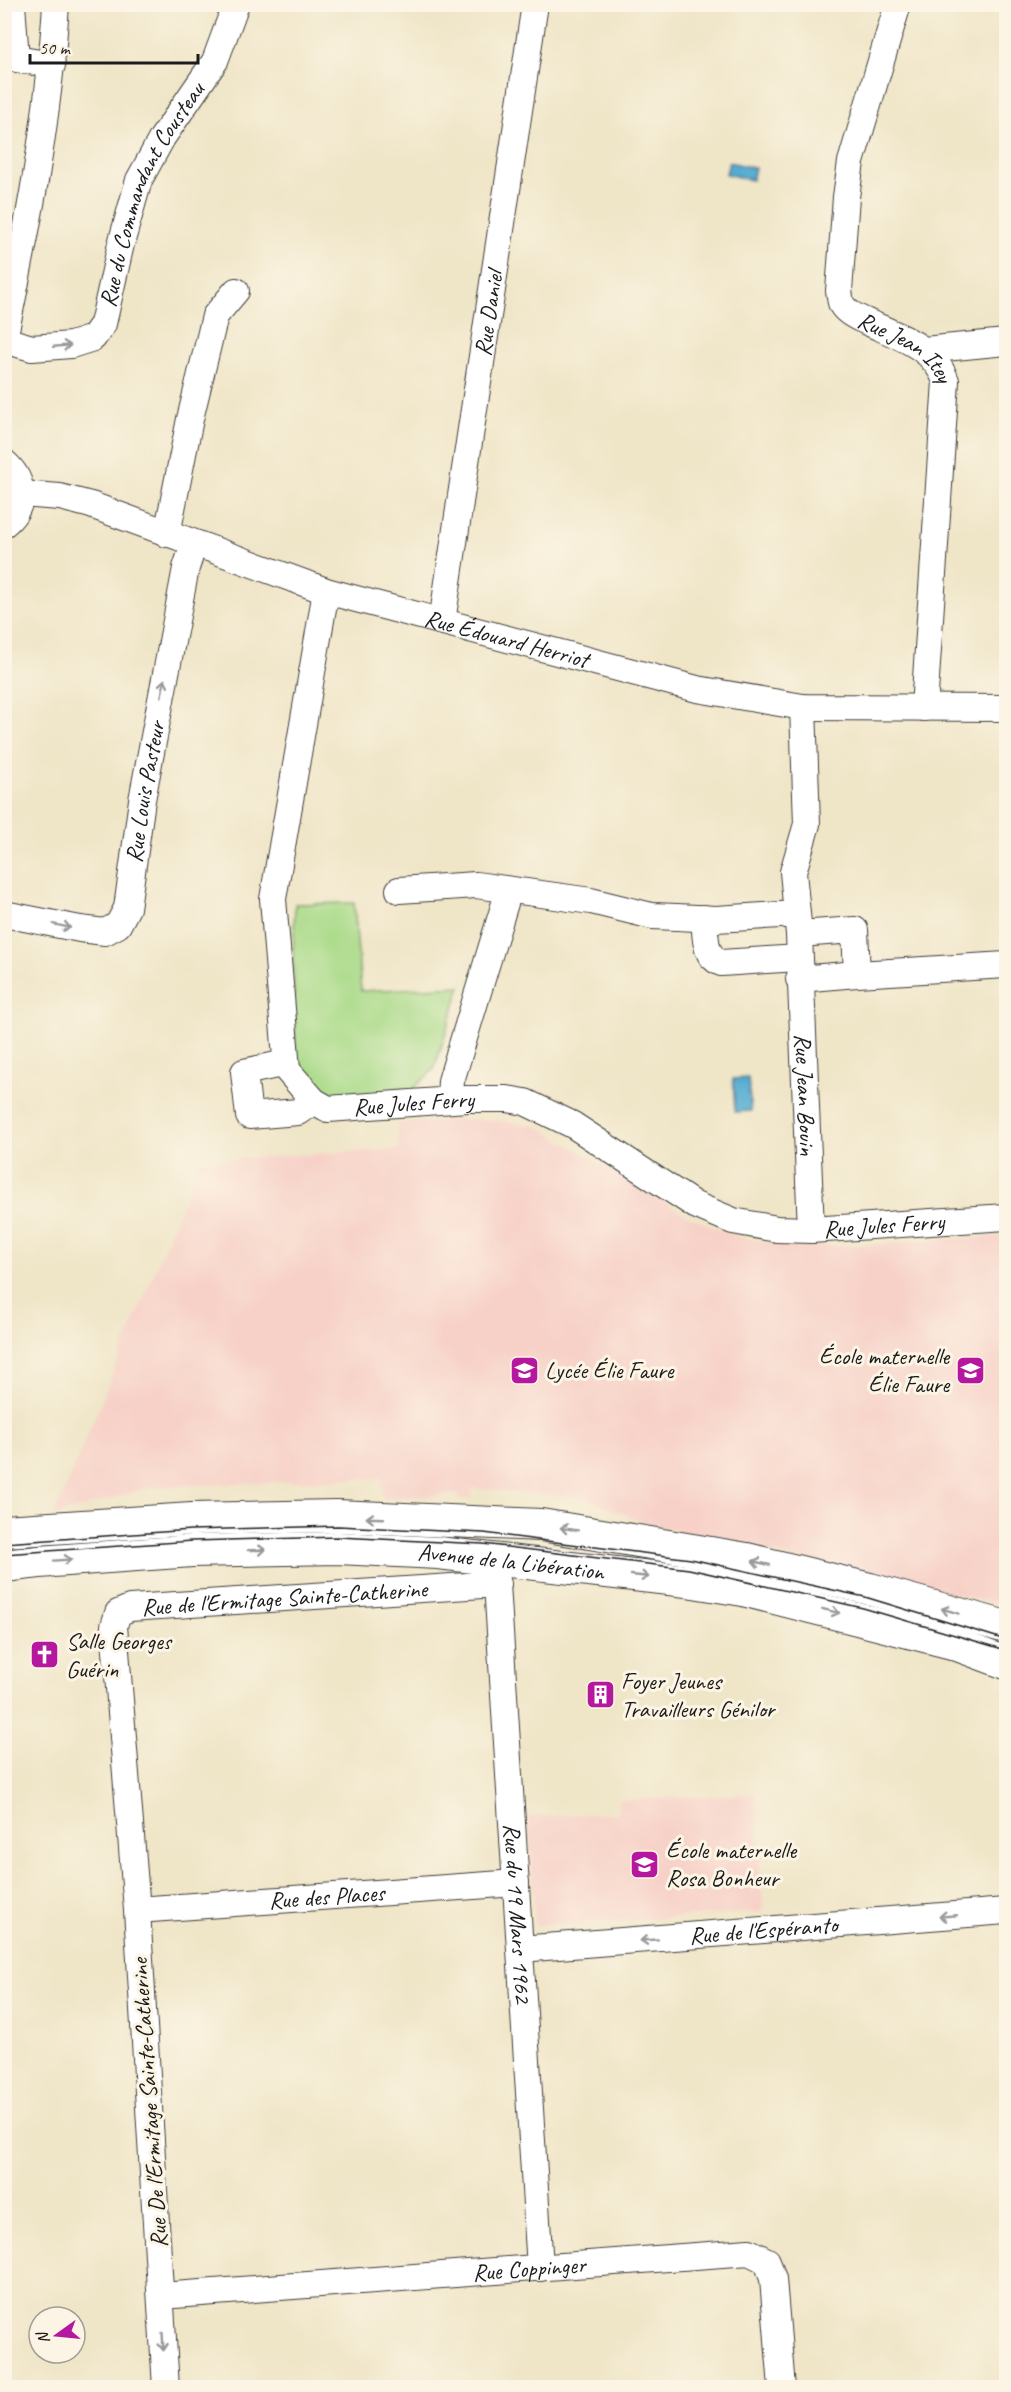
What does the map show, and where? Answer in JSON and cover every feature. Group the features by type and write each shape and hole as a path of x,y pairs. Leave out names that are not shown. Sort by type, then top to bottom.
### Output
{"street":[{"path":"12,4 16,59 52,65"},
{"path":"4,340 32,208 52,65 56,4"},
{"name":"Rue du Commandant Cousteau","path":"4,340 32,348 71,345 93,338 103,324 121,244 139,180 162,138 215,61 236,4"},
{"name":"Rue Daniel","path":"442,622 535,4"},
{"name":"Rue Jean Itey","path":"898,4 851,162 839,291 842,305 855,317 924,350 940,366 946,381 924,708"},
{"path":"167,534 190,419 215,316 236,291"},
{"path":"924,350 1006,342"},
{"path":"4,462 14,471 20,482 21,494 19,506 13,517 4,524"},
{"name":"Rue Édouard Herriot","path":"21,494 60,497 91,505 326,591 696,690 803,707 1006,708"},
{"name":"Rue Louis Pasteur","path":"4,914 105,932 118,925 127,908 144,788 186,568 194,544"},
{"path":"286,1063 244,1072 249,1116 298,1112 314,1101 287,1070 273,899 326,591"},
{"name":"Rue Jean Bouin","path":"803,707 807,824 793,872 811,1230"},
{"path":"399,890 476,885 591,901 652,916 704,918 798,946 857,974 1006,965"},
{"path":"450,1099 451,1081 509,890"},
{"path":"704,918 708,952 713,960 721,963 798,946 855,930 857,974"},
{"name":"Rue Jules Ferry","path":"314,1101 328,1109 450,1099 507,1099 525,1102 573,1125 695,1204 733,1221 777,1229 811,1230 1006,1217"},
{"name":"Avenue de la Libération","path":"4,1531 192,1519 337,1516 541,1525 747,1559 870,1589 1006,1627"},
{"name":"Avenue de la Libération","path":"4,1566 192,1551 327,1549 438,1553 497,1572 687,1581 743,1590 952,1643 1006,1663"},
{"name":"Rue du 19 Mars 1962","path":"497,1572 540,2268"},
{"name":"Rue de l'Ermitage Sainte-Catherine","path":"137,1910 114,1626 118,1613 130,1608 497,1572"},
{"name":"Rue des Places","path":"137,1910 516,1883"},
{"name":"Rue De l'Ermitage Sainte-Catherine","path":"137,1910 161,2296"},
{"name":"Rue de l'Espéranto","path":"520,1949 1006,1911"},
{"name":"Rue Coppinger","path":"161,2296 749,2252 767,2261 773,2279 782,2388"},
{"path":"161,2296 166,2388"}],"shaded area":[{"name":"Lycée Élie Faure","path":"458,1119 493,1120 537,1126 690,1217 740,1237 792,1247 1006,1235 1006,1606 647,1524 585,1498 472,1488 472,1498 458,1499 457,1494 383,1499 382,1478 150,1487 54,1516 200,1161 399,1149 397,1124"},
{"name":"École maternelle Rosa Bonheur","path":"755,1794 763,1912 535,1925 528,1817 618,1813 619,1800"}],"green space":[{"path":"354,903 361,991 461,986 434,1069 409,1093 345,1100 312,1090 296,1066 293,959 295,904"}],"water":[{"path":"729,162 755,168 752,180 726,174"},
{"path":"748,1078 751,1111 735,1112 733,1079"}],"tram line":[{"path":"4,1543 191,1530 338,1526 484,1533 691,1559 865,1597 1006,1640"},
{"path":"4,1554 192,1541 338,1537 483,1544 689,1569 863,1608 1006,1650"}],"place":[{"name":"Lycée Élie Faure","path":"524,1370"},
{"name":"École maternelle Élie Faure","path":"970,1370"},
{"name":"Salle Georges Guérin","path":"45,1655"},
{"name":"Foyer Jeunes Travailleurs Génilor","path":"600,1695"},
{"name":"École maternelle Rosa Bonheur","path":"645,1864"}]}
